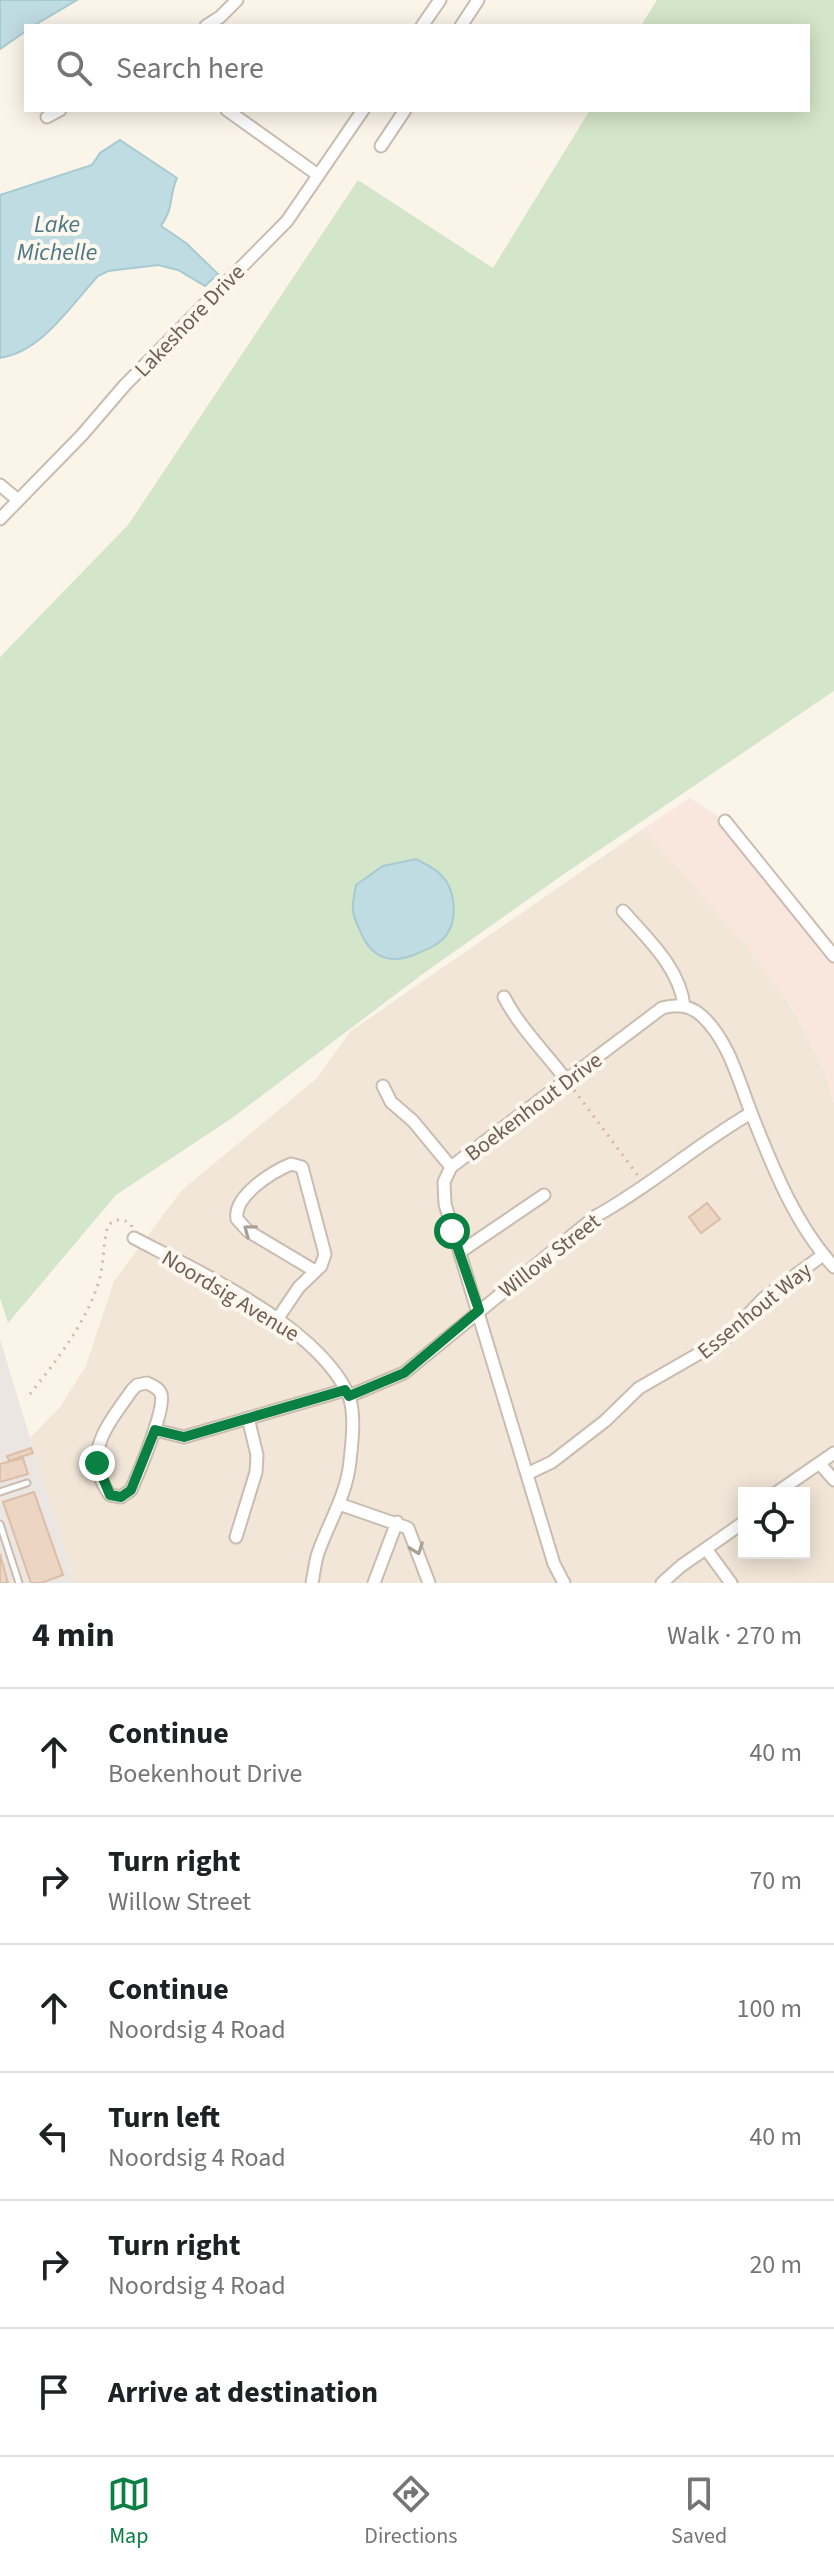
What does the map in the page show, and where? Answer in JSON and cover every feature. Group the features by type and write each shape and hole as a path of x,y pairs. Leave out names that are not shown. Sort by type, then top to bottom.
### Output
{"street":[{"path":"209,24 237,0"},
{"path":"423,24 440,0"},
{"path":"462,24 478,0"},
{"path":"47,117 56,112"},
{"path":"230,112 318,175"},
{"name":"Lakeshore Drive","path":"0,519 82,435 125,385 287,221 362,112"},
{"path":"381,146 404,112"},
{"path":"0,485 18,500"},
{"path":"725,821 834,956"},
{"path":"623,911 671,971 683,995 684,1006 700,1014 711,1025 730,1057 784,1191 823,1255 834,1267"},
{"path":"504,997 516,1020 567,1081"},
{"name":"Boekenhout Drive","path":"564,1583 554,1564 529,1473 443,1197 444,1182 451,1167 662,1008 684,1006"},
{"path":"383,1086 391,1102 413,1121 451,1167"},
{"name":"Willow Street","path":"155,1430 184,1437 347,1393 404,1373 596,1216 647,1186 722,1130 751,1113"},
{"path":"278,1318 299,1287 321,1266 324,1248 302,1167 291,1164 243,1199 237,1207 237,1219 248,1231 315,1271"},
{"path":"460,1252 544,1195"},
{"name":"Noordsig Avenue","path":"134,1238 278,1318 324,1358 347,1393"},
{"name":"Essenhout Way","path":"529,1473 552,1462 605,1421 639,1388 726,1338 764,1298 823,1255"},
{"path":"147,1383 160,1391 161,1410 155,1430 131,1490 121,1497 110,1495 95,1453 110,1423 137,1385 147,1383"},
{"path":"312,1583 317,1556 339,1504 350,1463 352,1428 347,1393"},
{"path":"236,1537 256,1472 257,1455 248,1418"},
{"path":"785,1487 834,1453"},
{"path":"820,1464 834,1480"},
{"path":"339,1504 397,1522 410,1531 429,1583"},
{"path":"374,1583 397,1522"},
{"path":"662,1583 738,1526"},
{"path":"706,1549 731,1583"}],"lane":[{"path":"0,1492 27,1483"},
{"path":"0,1524 19,1583"}],"path":[{"path":"567,1081 647,1186"},
{"path":"30,1394 76,1330 92,1299 100,1279 108,1225 114,1220 125,1220 131,1224 134,1238"}],"shaded area":[{"path":"690,798 725,821 834,956 834,1103 823,1068 796,1013 751,951 643,829"},
{"path":"643,829 751,951 796,1014 823,1068 834,1103 834,1583 75,1583 30,1438 60,1407 86,1366 114,1281 181,1191 316,1079 351,1031"},
{"path":"0,1339 30,1438 75,1583 0,1583"}],"green space":[{"path":"657,0 834,0 834,691 564,874 424,973 232,1118 116,1195 8,1323 0,1298 0,657 128,525 358,180 493,268 589,112 810,112 810,24 642,24"}],"water":[{"path":"0,0 77,0 36,24 24,24 24,32 0,49"},
{"name":"Lake Michelle","path":"120,140 177,178 168,213 161,226 186,243 218,274 205,286 178,270 158,265 108,271 98,276 42,337 15,354 0,358 0,195 92,165 100,153"},
{"path":"416,859 436,871 450,888 454,904 453,920 441,941 424,951 398,959 383,957 365,942 355,919 353,904 356,885 383,866"}],"building":[{"path":"707,1203 720,1219 701,1233 689,1217"},
{"path":"31,1448 33,1453 9,1461 7,1456"},
{"path":"23,1458 28,1474 0,1482 0,1464"},
{"path":"34,1492 63,1575 41,1583 31,1583 3,1502"},
{"path":"0,1554 8,1583 0,1583"}],"route":[{"path":"97,1463 106,1490 110,1495 121,1497 131,1490 155,1430 184,1437 345,1390 349,1396 404,1373 479,1310 452,1231"}]}
